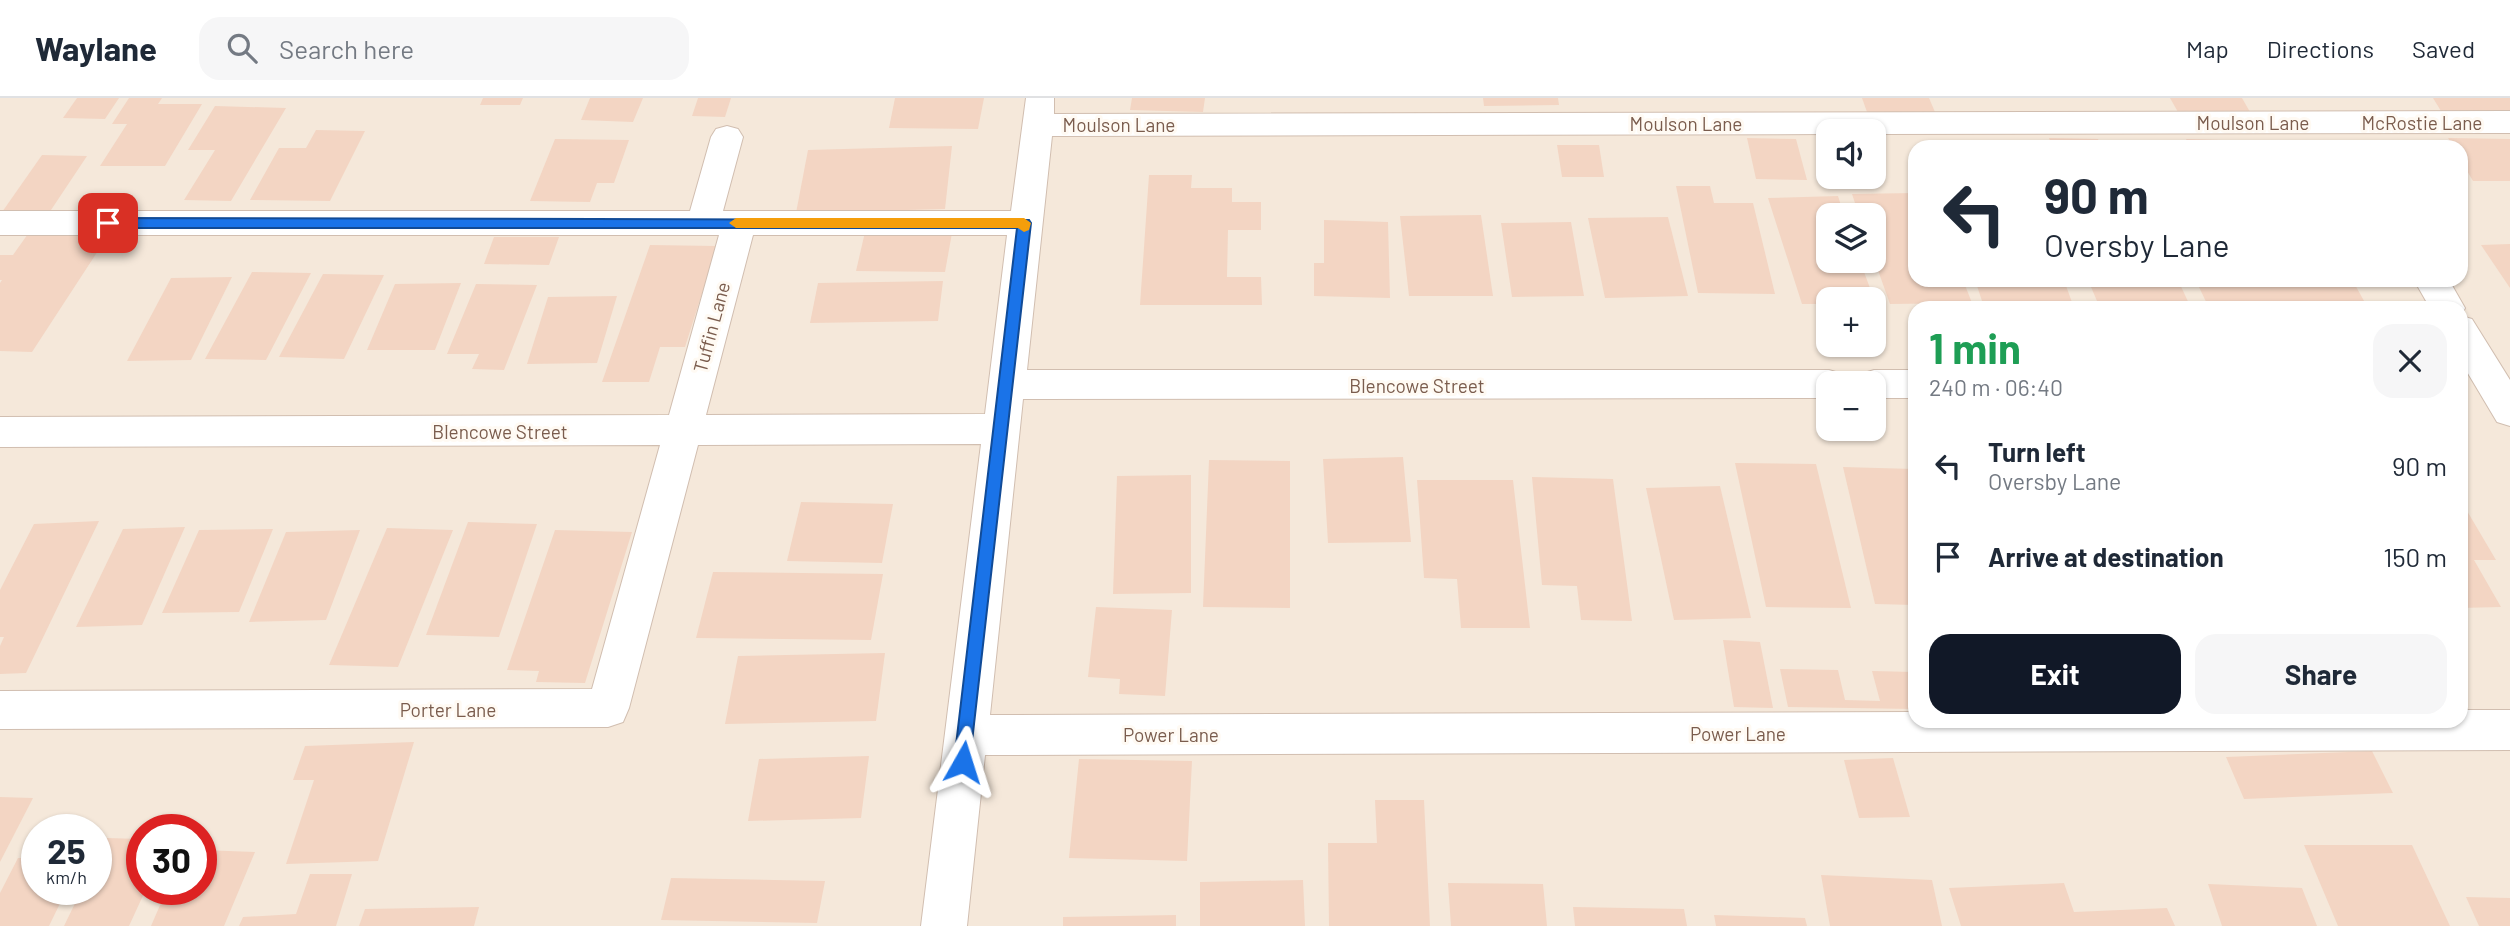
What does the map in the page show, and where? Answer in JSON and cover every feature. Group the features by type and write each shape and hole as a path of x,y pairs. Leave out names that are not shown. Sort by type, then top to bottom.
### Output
{"street":[{"name":"Moulson Lane","path":"1038,111 2335,122"},
{"path":"944,926 1038,111"},
{"name":"McRostie Lane","path":"2335,122 2510,122"},
{"path":"703,223 727,137"},
{"path":"0,223 1024,223"},
{"name":"Tuffin Lane","path":"683,430 739,223"},
{"path":"2468,344 2493,390"},
{"name":"Blencowe Street","path":"1006,385 1816,384"},
{"path":"1886,384 1908,384"},
{"name":"Blencowe Street","path":"0,432 1000,429"},
{"name":"Porter Lane","path":"0,709 608,708 683,430"},
{"name":"Power Lane","path":"966,735 2510,730"}],"shaded area":[{"path":"0,98 2510,98 2510,926 0,926"}],"building":[{"path":"77,98 119,98 105,119 63,118"},
{"path":"129,98 162,98 158,104 202,104 165,166 100,166 127,124 112,124"},
{"path":"483,98 523,98 520,105 480,105"},
{"path":"590,98 643,98 633,122 581,120"},
{"path":"698,98 731,98 725,117 692,116"},
{"path":"895,98 984,98 978,129 889,128"},
{"path":"1132,98 1205,98 1203,112 1130,110"},
{"path":"1483,98 1558,98 1559,105 1484,106"},
{"path":"1862,98 1929,98 1935,112 1867,112"},
{"path":"2170,98 2242,98 2250,112 2178,112"},
{"path":"2433,98 2510,98 2510,111 2441,111"},
{"path":"215,106 286,108 231,201 184,200 215,150 188,150"},
{"path":"316,130 365,131 330,201 250,200 279,148 306,148"},
{"path":"1747,138 1796,139 1807,180 1756,179"},
{"path":"2049,138 2098,140 2050,140"},
{"path":"2448,138 2510,139 2510,181 2473,181 2468,173 2468,140"},
{"path":"555,139 629,140 614,183 597,183 590,202 530,201"},
{"path":"1557,145 1599,145 1604,177 1562,177"},
{"path":"952,146 945,209 796,213 808,150"},
{"path":"42,155 87,156 47,216 0,215"},
{"path":"1149,175 1192,175 1191,188 1232,188 1232,202 1261,202 1261,230 1228,230 1227,277 1261,277 1262,305 1140,305"},
{"path":"1676,186 1710,186 1714,203 1753,203 1775,294 1698,293"},
{"path":"1908,193 1908,287 1966,287 1971,301 1908,301 1908,304 1890,304 1879,273 1886,273 1886,203 1855,203 1852,194"},
{"path":"1838,196 1840,203 1816,203 1816,273 1864,273 1870,287 1816,287 1816,304 1802,304 1768,198"},
{"path":"1481,215 1493,296 1409,296 1400,216"},
{"path":"1668,217 1688,296 1605,298 1588,218"},
{"path":"1324,220 1388,222 1390,298 1314,296 1314,263 1324,263"},
{"path":"1571,222 1584,296 1512,297 1501,223"},
{"path":"30,231 109,234 32,352 0,351 0,255 13,255"},
{"path":"865,232 952,233 945,272 856,271"},
{"path":"494,237 559,237 549,265 484,264"},
{"path":"2510,244 2510,288 2481,245"},
{"path":"650,245 717,246 685,347 660,347 649,382 602,382"},
{"path":"252,272 311,273 266,360 205,359"},
{"path":"323,274 384,275 344,359 279,357"},
{"path":"232,277 191,360 127,361 171,278"},
{"path":"943,281 938,321 810,323 818,283"},
{"path":"461,283 435,350 367,350 395,284"},
{"path":"476,284 537,285 504,370 472,369 479,354 447,354"},
{"path":"1977,287 2066,287 2072,301 1982,301"},
{"path":"2091,287 2181,287 2188,301 2097,301"},
{"path":"2199,287 2356,287 2364,301 2206,301"},
{"path":"617,296 597,363 527,364 548,297"},
{"path":"1403,457 1411,542 1328,543 1323,459"},
{"path":"1209,460 1290,461 1290,608 1203,607"},
{"path":"1735,463 1816,464 1851,608 1766,607"},
{"path":"1843,467 1908,469 1908,605 1875,604"},
{"path":"1191,475 1191,593 1113,594 1117,476"},
{"path":"1532,477 1613,479 1632,621 1581,620 1577,586 1542,585"},
{"path":"1417,480 1513,480 1530,628 1461,628 1457,579 1424,578"},
{"path":"1720,486 1751,618 1674,620 1646,488"},
{"path":"801,502 893,504 882,563 787,561"},
{"path":"2468,513 2496,560 2474,560 2501,607 2468,608"},
{"path":"99,521 26,673 0,674 0,646 4,637 0,637 0,590 34,524"},
{"path":"468,522 537,524 499,637 426,635"},
{"path":"185,527 142,625 76,627 123,529"},
{"path":"387,528 453,530 398,667 329,665"},
{"path":"273,529 239,612 162,613 199,530"},
{"path":"360,530 326,620 249,622 286,532"},
{"path":"555,530 632,532 585,683 536,682 539,671 507,670"},
{"path":"713,572 883,574 871,640 696,638"},
{"path":"1096,607 1172,610 1165,696 1119,694 1120,679 1088,677"},
{"path":"1723,640 1760,642 1773,708 1734,707"},
{"path":"885,653 876,721 725,724 738,656"},
{"path":"1780,669 1838,670 1845,700 1880,701 1872,671 1908,672 1908,709 1788,707"},
{"path":"414,742 378,861 286,864 314,780 293,780 305,746"},
{"path":"2372,751 2393,793 2244,799 2226,757"},
{"path":"869,756 861,818 748,821 759,759"},
{"path":"1893,758 1910,817 1859,818 1844,760"},
{"path":"1079,759 1192,761 1187,861 1069,858"},
{"path":"0,797 33,798 25,814 21,814 21,821 0,862"},
{"path":"1375,800 1424,800 1430,926 1329,926 1328,843 1377,843"},
{"path":"112,838 126,839 126,905 139,905 129,926 64,926 74,905 112,905"},
{"path":"2304,845 2412,845 2450,926 2338,926"},
{"path":"217,851 255,852 224,926 151,926 160,905 217,905"},
{"path":"18,858 21,858 21,905 59,905 49,926 0,926 0,893"},
{"path":"310,874 352,874 336,926 239,926 243,917 296,914"},
{"path":"1821,875 1932,880 1942,926 1830,926"},
{"path":"671,878 825,881 817,923 661,920"},
{"path":"1303,880 1305,926 1200,926 1200,882"},
{"path":"1448,883 1543,884 1547,926 1451,926"},
{"path":"2064,883 2074,912 2167,908 2175,926 1961,926 1949,888"},
{"path":"2208,884 2302,888 2317,926 2222,926"},
{"path":"2466,897 2510,898 2510,926 2479,926"},
{"path":"479,907 474,926 359,926 365,909"},
{"path":"1573,907 1684,909 1687,926 1575,926"},
{"path":"1176,915 1176,926 1063,926 1063,917"},
{"path":"1714,915 1805,918 1807,926 1716,926"}],"slow traffic":[{"path":"736,223 1024,223 1024,226"}],"route":[{"path":"108,223 1024,223 963,762"}]}
